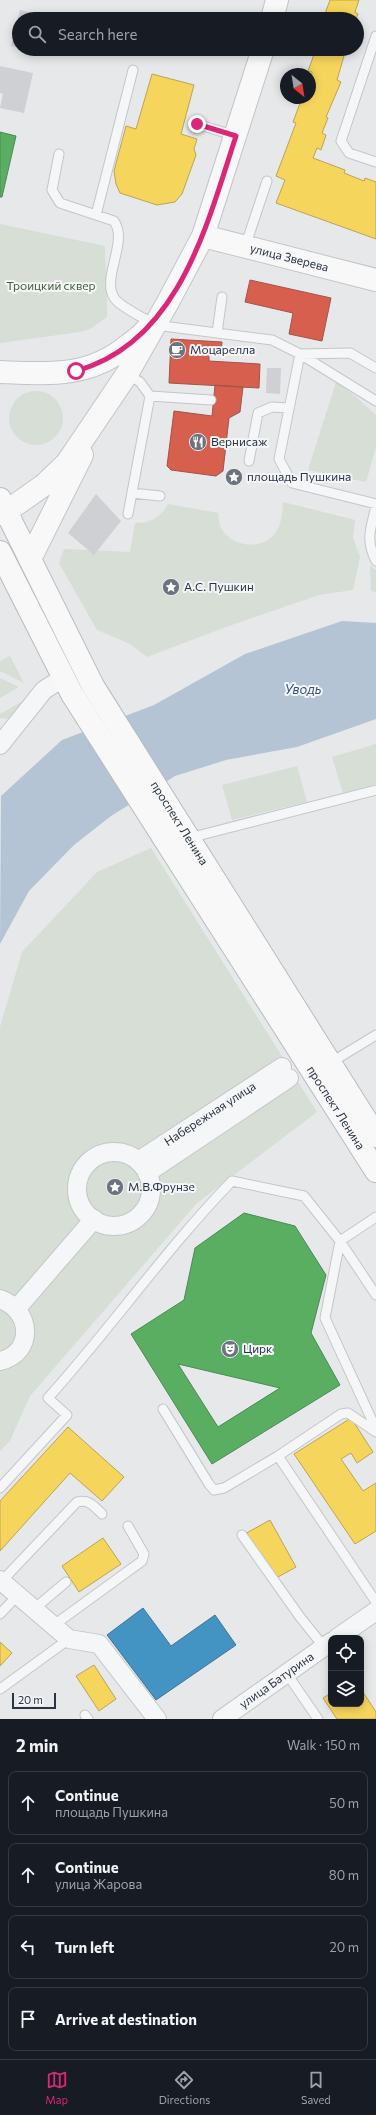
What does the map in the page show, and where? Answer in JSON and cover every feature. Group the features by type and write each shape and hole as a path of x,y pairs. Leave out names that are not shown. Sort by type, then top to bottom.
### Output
{"main road":[{"path":"274,12 277,0"},
{"path":"2,508 44,485 67,463 127,374 153,324 168,302 203,236 261,56"},
{"name":"улица Зверева","path":"203,236 376,280"},
{"path":"0,372 49,374 76,371 96,366 120,352 153,324"},
{"path":"30,559 64,492 98,418"},
{"name":"проспект Ленина","path":"2,508 30,559 93,686 288,994 329,1064 376,1136"},
{"name":"проспект Ленина","path":"0,552 68,686 161,837 376,1171"}],"street":[{"path":"0,745 44,690 68,686"},
{"name":"Набережная улица","path":"143,1167 285,1073"},
{"path":"112,1152 130,1156 143,1167 151,1185 150,1197 147,1206 139,1216 128,1223 119,1225 106,1224 94,1219 82,1207 78,1192 78,1183 84,1168 96,1157 112,1152"},
{"path":"17,1308 94,1219"},
{"path":"0,1299 17,1308 26,1327 24,1341 16,1353 0,1362"},
{"path":"0,1582 54,1625 69,1639 99,1644 157,1719"},
{"name":"улица Батурина","path":"342,1635 376,1611"},
{"name":"улица Батурина","path":"222,1719 328,1645"}],"lane":[{"path":"376,36 341,141 349,153 376,162"},
{"path":"96,215 133,70"},
{"path":"197,124 236,136"},
{"path":"60,154 52,190 60,202 114,221 118,227 118,244 111,288 116,300 153,324 272,340 300,354 376,401"},
{"path":"245,247 267,181"},
{"path":"217,333 222,297"},
{"path":"300,354 350,353 376,368"},
{"path":"300,354 279,459 292,483 376,505 369,534 369,548 376,561"},
{"path":"127,374 140,382 150,396 128,514"},
{"path":"150,396 211,400"},
{"path":"249,461 258,414 272,407 288,408"},
{"path":"132,493 160,496"},
{"path":"185,832 376,790"},
{"path":"329,1064 376,1035"},
{"path":"0,1488 67,1415 48,1398 90,1351 200,1213 232,1181 304,1196 340,1240 376,1295"},
{"path":"376,1217 340,1240 325,1318 376,1428"},
{"path":"162,1409 214,1490 224,1488 278,1456 342,1414 348,1413 376,1432"},
{"path":"278,1456 376,1602"},
{"path":"0,1582 77,1502 90,1502 102,1514"},
{"path":"54,1625 142,1561 144,1554 128,1526"},
{"path":"242,1535 300,1617 328,1640"},
{"path":"34,1609 66,1582"},
{"path":"0,1614 17,1596"},
{"path":"0,1689 69,1639"},
{"path":"286,1674 318,1719"}],"green space":[{"name":"Троицкий сквер","path":"0,224 105,246 107,317 90,329 80,332 0,343"},
{"path":"336,382 355,396 376,415 376,447 366,482 308,470"},
{"path":"31,391 41,391 51,395 59,403 63,413 63,423 59,433 51,441 41,445 31,445 21,441 13,433 9,423 9,413 13,403 21,395"},
{"path":"283,502 355,520 353,537 360,557 353,590 319,595 226,627 147,657 130,644 97,630 59,563 64,549 130,552 135,523 146,522 154,519 162,513 168,504 218,513 219,523 228,537 242,544 257,544 271,538 278,529"},
{"path":"370,566 376,570 376,592 371,591"},
{"path":"10,656 24,683 0,671 0,661"},
{"path":"0,678 19,687 0,698"},
{"path":"23,701 10,719 0,718 0,714"},
{"path":"376,744 376,784 343,793 332,757"},
{"path":"297,766 307,802 232,820 222,785"},
{"path":"151,848 317,1112 197,1203 30,1396 10,1441 0,1451 0,1027 22,952 97,872"}],"water":[{"name":"Уводь","path":"342,621 376,623 376,719 297,747 226,760 175,776 111,816 74,845 29,891 0,944 1,796 62,740 154,705 245,654"}],"building: Homes":[{"path":"330,0 359,0 355,12 326,12"},
{"path":"313,56 344,56 337,80 341,82 326,117 328,118 322,133 326,135 321,150 317,148 313,158 345,170 344,173 364,181 365,178 376,182 376,239 276,203 285,180 276,176 296,123 293,122 300,104 316,104 316,68 309,68"},
{"path":"152,74 194,85 181,134 197,139 194,149 196,155 182,194 175,202 157,205 120,193 116,184 114,171 126,126 136,129"},
{"path":"351,1418 373,1452 357,1463 351,1453 341,1459 363,1491 376,1483 376,1531 355,1544 294,1454"},
{"path":"68,1427 124,1477 102,1501 70,1473 0,1551 0,1501"},
{"path":"270,1520 296,1567 269,1582 243,1535"},
{"path":"103,1538 121,1564 79,1592 62,1566"},
{"path":"0,1642 12,1653 0,1666"},
{"path":"94,1665 116,1699 99,1711 76,1676"},
{"path":"364,1694 376,1712 376,1719 337,1719 329,1707 364,1707"},
{"path":"328,1695 328,1706 323,1698"}],"building: Shops":[{"path":"250,280 331,298 322,341 289,334 293,313 245,302"},
{"path":"171,339 222,342 221,352 209,351 209,361 260,364 259,388 169,383"},
{"path":"215,385 243,387 240,412 229,418 223,471 216,476 171,470 167,466 174,411 212,416"}],"building: Schools":[{"path":"143,1608 171,1646 215,1615 236,1645 156,1700 107,1635"}],"building: Public":[{"path":"0,132 16,136 2,197 0,197"},
{"name":"Цирк","path":"244,1213 295,1226 326,1275 311,1333 340,1385 212,1464 131,1334 184,1300 195,1248","holes":["178,1364 280,1388 218,1427"]}],"building: Other":[{"path":"0,66 33,73 24,113 0,108 3,94 0,93"},
{"path":"267,368 281,368 280,394 266,393"},
{"path":"96,494 121,521 94,555 68,533"}],"place":[{"name":"Моцарелла","path":"177,350"},
{"name":"Вернисаж","path":"198,442"},
{"name":"площадь Пушкина","path":"234,477"},
{"name":"А.C. Пушкин","path":"171,587"},
{"name":"М.В.Фрунзе","path":"115,1187"},
{"name":"Цирк","path":"230,1349"}],"route":[{"path":"76,371 96,366 120,352 144,333 168,302 203,236 236,136 197,124"}]}
